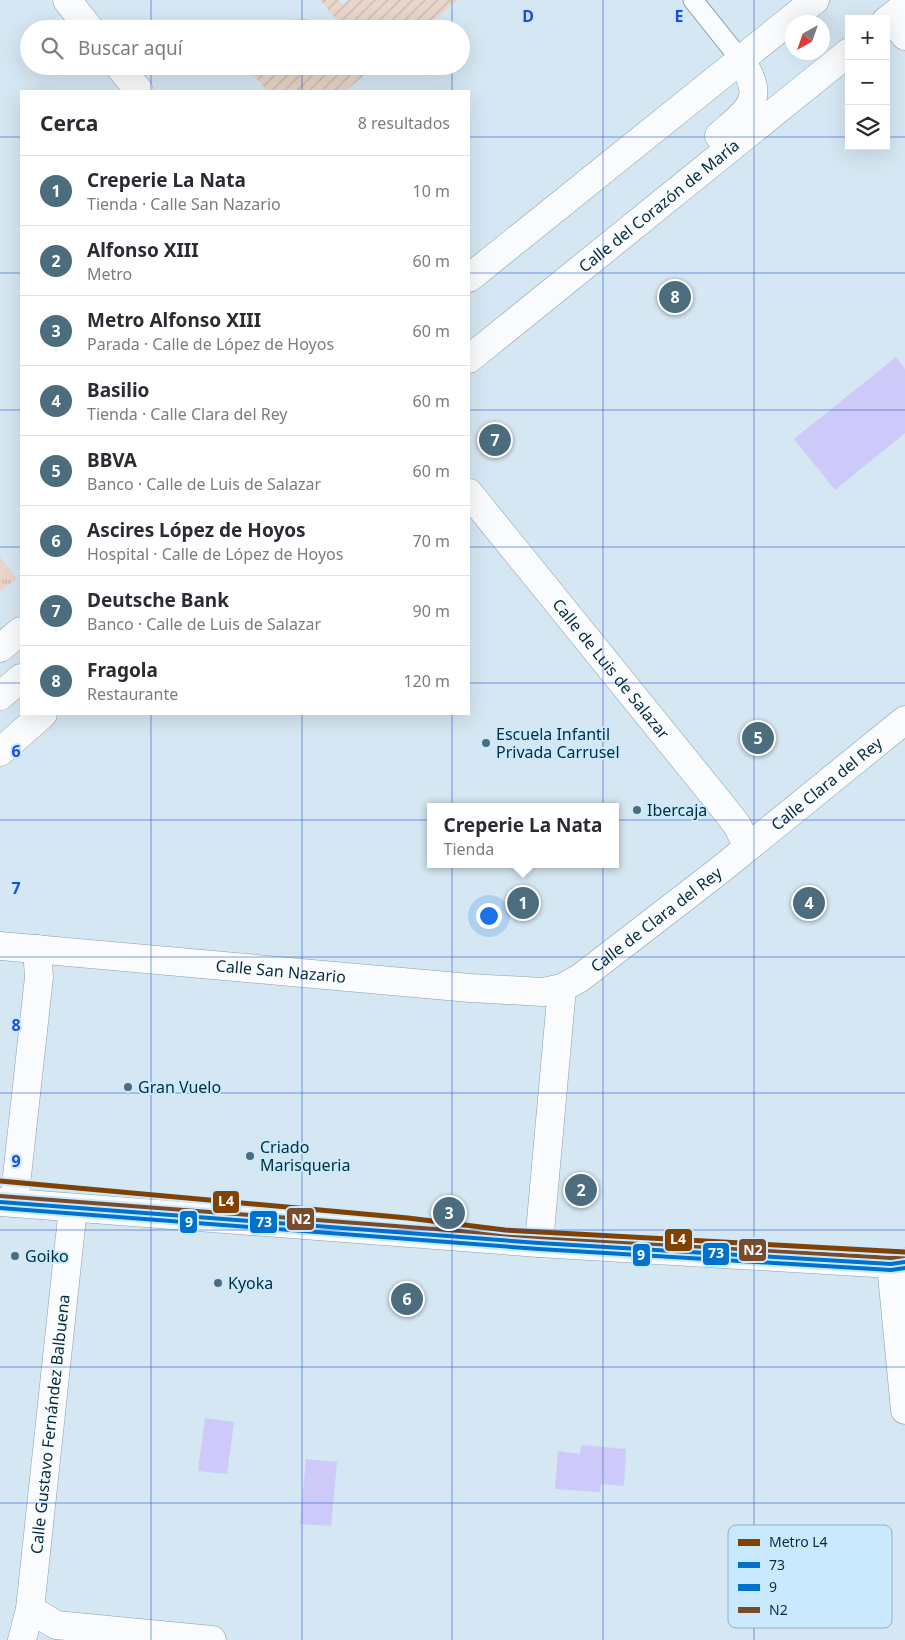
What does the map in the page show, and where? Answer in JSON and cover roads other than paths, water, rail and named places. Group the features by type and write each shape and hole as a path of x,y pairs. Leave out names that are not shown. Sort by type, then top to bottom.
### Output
{"street":[{"path":"67,0 83,20"},
{"path":"470,277 816,0"},
{"name":"Calle del Corazón de María","path":"470,358 845,55"},
{"path":"640,221 658,194 750,106 754,91 751,75 740,59"},
{"path":"127,75 138,90"},
{"name":"Calle de Luis de Salazar","path":"470,494 731,817 748,847"},
{"path":"0,648 20,632"},
{"path":"0,696 20,679"},
{"path":"0,752 42,715"},
{"name":"Calle Clara del Rey","path":"748,847 905,720"},
{"name":"Calle de Clara del Rey","path":"562,988 580,978 748,847"},
{"name":"Calle San Nazario","path":"0,946 470,988 543,992 562,988"},
{"path":"37,949 39,976 7,1203 539,1243 898,1263 905,1410"},
{"path":"539,1243 562,988"},
{"name":"Calle Gustavo Fernández Balbuena","path":"22,1640 30,1609 73,1208"},
{"path":"30,1609 56,1624 212,1640"}],"lane":[{"path":"692,0 740,59"}],"metro line":[{"name":"L4","path":"0,1181 408,1218 505,1230 905,1252"}],"place":[{"name":"Fragola","path":"675,297"},
{"name":"Deutsche Bank","path":"495,440"},
{"name":"BBVA","path":"758,738"},
{"name":"Escuela Infantil Privada Carrusel","path":"486,743"},
{"name":"Ibercaja","path":"637,810"},
{"name":"Creperie La Nata","path":"523,903"},
{"name":"Basilio","path":"809,903"},
{"name":"Gran Vuelo","path":"128,1087"},
{"name":"Criado Marisqueria","path":"250,1156"},
{"name":"Alfonso XIII","path":"581,1190"},
{"name":"Metro Alfonso XIII","path":"449,1213"},
{"name":"Goiko","path":"15,1256"},
{"name":"Kyoka","path":"218,1283"},
{"name":"Ascires López de Hoyos","path":"407,1299"}]}
